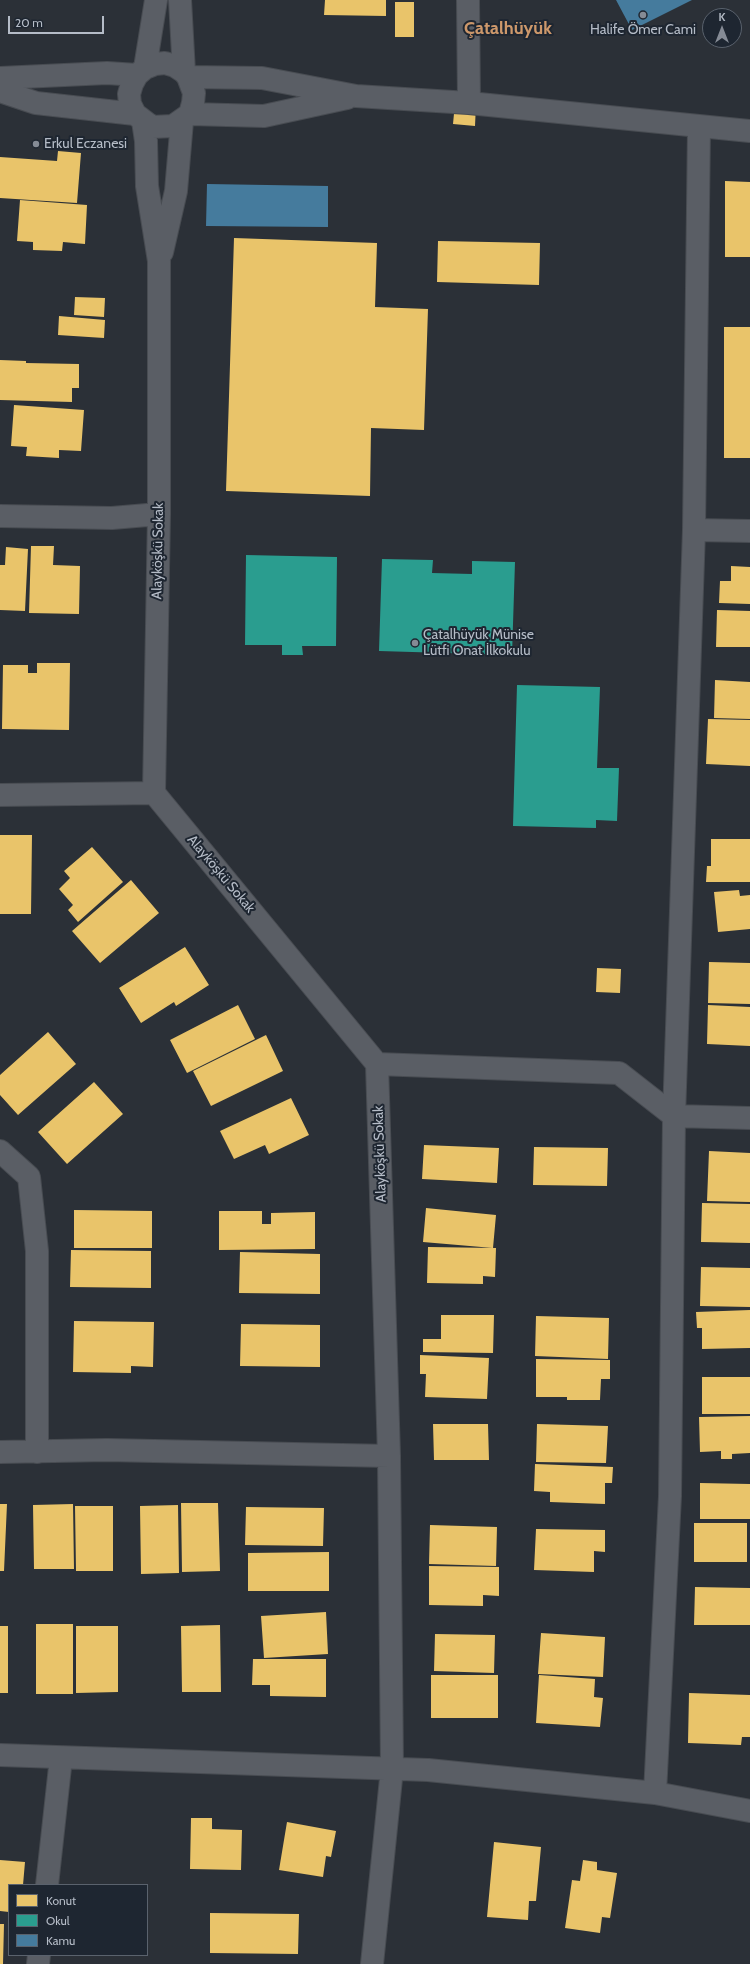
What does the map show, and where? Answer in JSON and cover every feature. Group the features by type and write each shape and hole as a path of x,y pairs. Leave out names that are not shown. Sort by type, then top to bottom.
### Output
{"street":[{"path":"156,0 141,71 132,84 129,94 130,104 139,118 146,141 147,186 160,261"},
{"path":"160,261 176,191 186,117 193,103 194,93 186,74 180,0"},
{"path":"468,0 469,103"},
{"path":"0,78 141,71 155,64 165,63 175,66 186,74 262,78 356,96 469,103 750,131"},
{"path":"0,91 36,103 139,118 152,127 162,128 173,126 186,117 264,116 356,96"},
{"path":"655,1793 670,1496 674,1116 694,530 699,127"},
{"name":"Alayköşkü Sokak","path":"160,261 159,514 154,793 377,1064 389,1456 392,1769 372,1964"},
{"path":"0,516 112,518 159,514"},
{"path":"694,530 750,530"},
{"path":"0,795 154,793"},
{"path":"377,1064 620,1073 674,1116 750,1118"},
{"path":"0,1151 29,1177 37,1251 37,1452"},
{"path":"0,1452 107,1450 389,1456"},
{"path":"0,1755 428,1770 655,1793 750,1810"},
{"path":"47,1884 61,1758"}],"building: Konut":[{"path":"325,0 386,0 386,16 324,15"},
{"path":"395,2 414,2 414,37 395,37"},
{"path":"455,103 476,104 475,126 453,124"},
{"path":"58,151 81,153 77,203 0,198 0,157 57,161"},
{"path":"725,181 750,182 750,257 725,257"},
{"path":"20,200 87,205 85,244 63,242 62,251 33,250 33,242 17,241"},
{"path":"234,238 377,243 375,307 428,309 424,430 371,428 370,496 226,491"},
{"path":"438,241 540,243 539,285 437,282"},
{"path":"75,297 105,298 104,317 74,315"},
{"path":"59,316 105,320 104,338 58,335"},
{"path":"724,327 750,327 750,458 724,458"},
{"path":"0,360 26,361 26,363 79,364 79,388 72,388 72,402 0,400"},
{"path":"14,405 84,410 81,451 59,450 59,458 26,456 27,447 11,446"},
{"path":"31,546 54,546 53,565 80,566 79,614 29,613"},
{"path":"6,547 28,549 25,611 0,610 0,565 5,565"},
{"path":"731,566 750,567 750,604 719,603 720,581 731,581"},
{"path":"717,610 750,611 750,647 716,647"},
{"path":"37,663 70,663 69,730 2,729 3,665 28,665 28,673 37,673"},
{"path":"715,680 750,682 750,719 714,718"},
{"path":"708,719 750,720 750,766 706,764"},
{"path":"0,835 32,835 31,914 0,914"},
{"path":"711,839 750,839 750,882 706,882 707,866 711,866"},
{"path":"92,847 123,882 78,922 68,910 73,905 59,889 70,878 64,871"},
{"path":"131,880 159,913 100,963 72,931"},
{"path":"739,890 740,896 750,895 750,929 718,932 714,892"},
{"path":"185,947 209,985 176,1006 174,1002 141,1023 119,988"},
{"path":"709,962 750,963 750,1004 708,1003"},
{"path":"597,968 621,969 620,993 596,992"},
{"path":"238,1005 255,1039 187,1073 170,1040"},
{"path":"708,1005 750,1007 750,1046 707,1044"},
{"path":"48,1032 76,1064 18,1115 0,1095 0,1075"},
{"path":"266,1035 283,1071 211,1106 193,1071"},
{"path":"94,1082 123,1114 67,1164 38,1132"},
{"path":"291,1098 309,1135 269,1154 265,1145 234,1159 220,1131"},
{"path":"424,1145 499,1148 497,1183 422,1179"},
{"path":"534,1147 608,1148 607,1186 533,1185"},
{"path":"709,1151 750,1153 750,1202 707,1201"},
{"path":"702,1203 750,1204 750,1243 701,1242"},
{"path":"426,1208 496,1215 493,1248 423,1242"},
{"path":"74,1210 152,1211 152,1248 74,1248"},
{"path":"219,1211 262,1211 262,1224 271,1224 271,1213 315,1212 315,1249 219,1250"},
{"path":"428,1247 496,1248 495,1277 483,1276 483,1284 427,1283"},
{"path":"71,1250 151,1251 151,1288 70,1287"},
{"path":"240,1252 320,1254 320,1294 239,1293"},
{"path":"701,1267 750,1268 750,1307 700,1306"},
{"path":"750,1310 750,1348 702,1349 702,1328 697,1328 696,1312"},
{"path":"441,1315 494,1315 493,1353 423,1352 423,1339 441,1339"},
{"path":"536,1316 609,1318 608,1359 535,1356"},
{"path":"74,1321 154,1322 153,1367 131,1366 131,1373 73,1372"},
{"path":"241,1324 320,1325 320,1367 240,1366"},
{"path":"420,1355 489,1358 487,1399 425,1397 426,1374 420,1374"},
{"path":"536,1359 610,1360 610,1379 601,1379 600,1400 567,1400 567,1397 536,1397"},
{"path":"702,1377 750,1377 750,1414 702,1414"},
{"path":"750,1416 750,1453 732,1454 732,1459 721,1459 721,1451 700,1452 699,1417"},
{"path":"433,1424 488,1424 489,1460 434,1460"},
{"path":"537,1424 608,1426 606,1463 536,1462"},
{"path":"535,1464 613,1467 612,1483 605,1483 605,1504 550,1502 550,1492 534,1491"},
{"path":"700,1483 750,1484 750,1519 700,1519"},
{"path":"181,1503 218,1503 220,1571 182,1572"},
{"path":"0,1504 7,1504 4,1571 0,1571"},
{"path":"73,1504 74,1569 34,1569 33,1505"},
{"path":"178,1505 179,1573 141,1574 140,1506"},
{"path":"75,1506 113,1506 113,1571 76,1571"},
{"path":"246,1507 324,1508 323,1546 245,1545"},
{"path":"694,1523 747,1523 747,1562 694,1562"},
{"path":"430,1525 497,1527 496,1566 429,1564"},
{"path":"536,1529 605,1530 605,1552 594,1551 594,1572 534,1570"},
{"path":"329,1552 329,1591 248,1591 248,1553"},
{"path":"429,1566 499,1567 499,1596 483,1595 483,1606 429,1605"},
{"path":"695,1587 750,1588 750,1625 694,1625"},
{"path":"326,1612 328,1654 264,1658 261,1616"},
{"path":"36,1624 73,1624 73,1694 36,1694"},
{"path":"220,1625 221,1692 182,1692 181,1626"},
{"path":"0,1626 8,1626 8,1693 0,1693"},
{"path":"76,1626 118,1626 118,1692 76,1693"},
{"path":"541,1633 605,1637 603,1677 538,1674"},
{"path":"435,1634 495,1635 494,1673 434,1671"},
{"path":"253,1659 326,1659 326,1697 270,1696 270,1685 252,1685"},
{"path":"431,1675 498,1675 498,1718 431,1718"},
{"path":"539,1675 595,1679 594,1697 603,1698 600,1727 536,1723"},
{"path":"689,1693 750,1695 750,1737 742,1737 741,1745 688,1743"},
{"path":"191,1818 212,1818 212,1829 242,1830 241,1870 190,1869"},
{"path":"287,1822 336,1831 331,1857 326,1856 323,1877 279,1870"},
{"path":"494,1842 541,1847 536,1901 529,1901 528,1920 487,1917"},
{"path":"0,1860 25,1862 23,1884 8,1884 8,1912 0,1911"},
{"path":"583,1860 597,1862 597,1870 617,1873 610,1918 602,1917 600,1933 565,1928 572,1880 580,1881"},
{"path":"210,1913 299,1914 298,1954 210,1953"},
{"path":"0,1924 4,1924 3,1964 0,1964"}],"building: Okul":[{"path":"246,555 337,557 336,646 302,646 303,655 282,655 282,645 245,645"},
{"path":"382,559 433,560 432,573 472,574 472,561 515,562 512,655 379,651"},
{"path":"517,685 600,687 597,768 619,768 617,821 596,820 596,828 513,826"}],"building: Kamu":[{"name":"Halife Ömer Cami","path":"616,0 692,0 632,30"},
{"path":"207,184 328,186 328,227 206,226"}],"place":[{"name":"Halife Ömer Cami","path":"643,15"},
{"name":"Erkul Eczanesi","path":"36,144"},
{"name":"Çatalhüyük Münise Lütfi Onat İlkokulu","path":"415,643"}],"district":[{"name":"Çatalhüyük","path":"508,29"}]}
